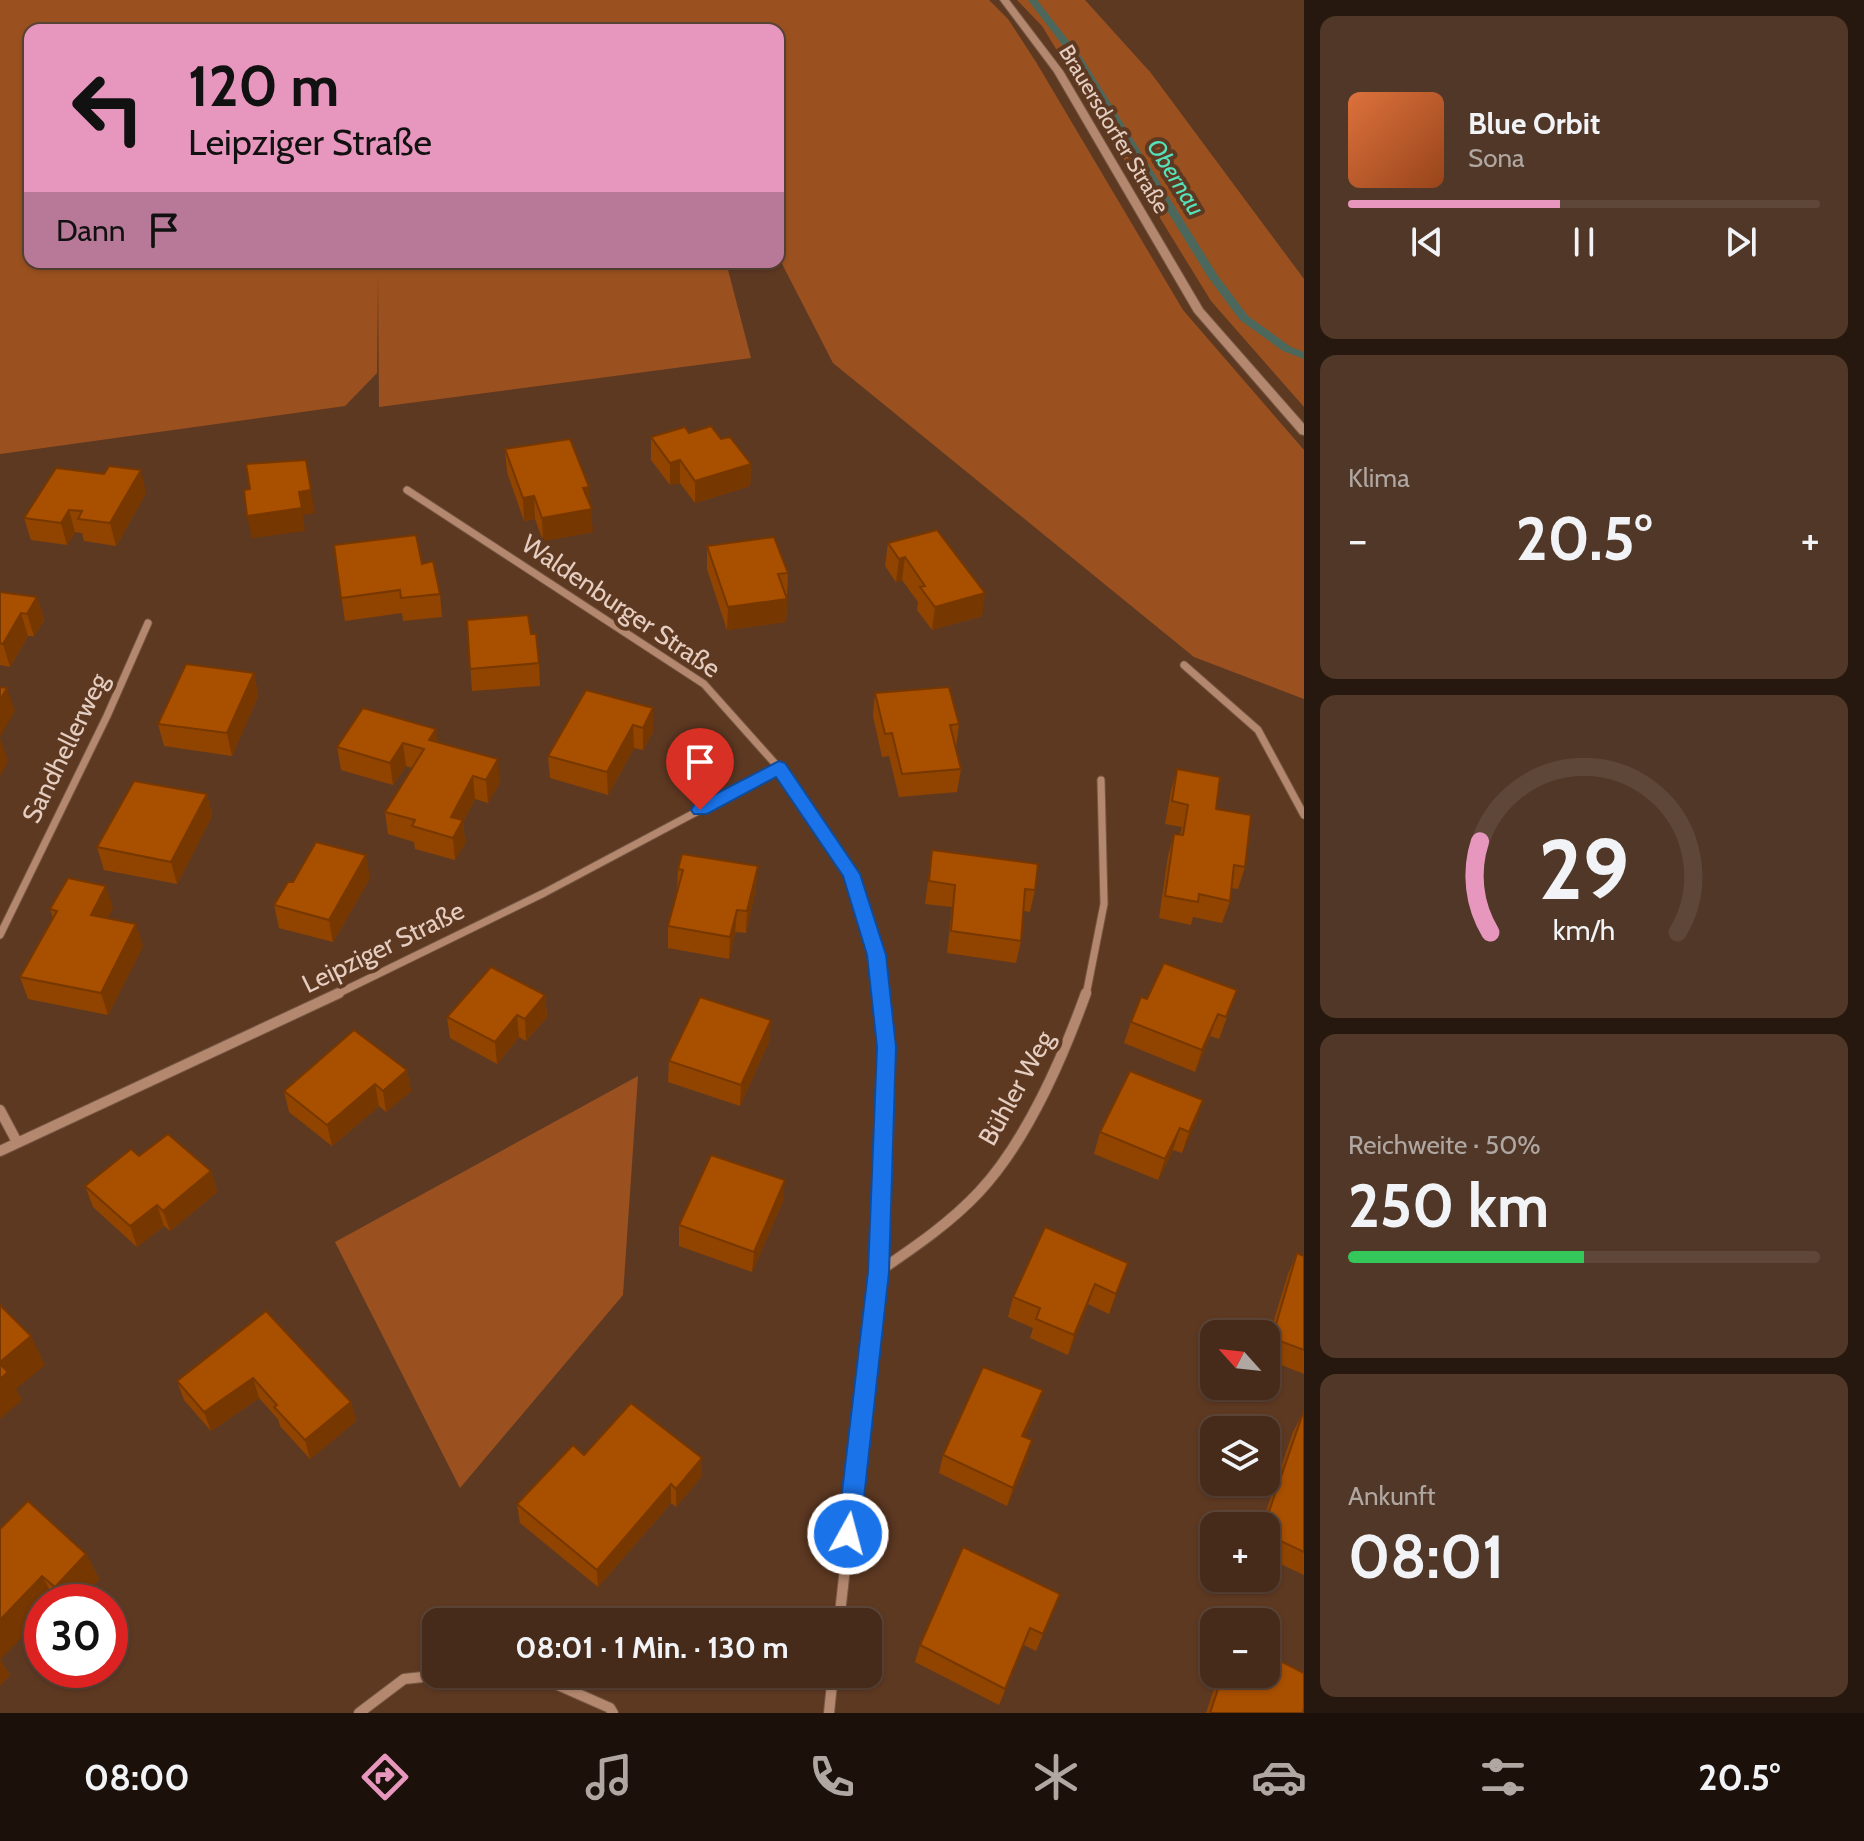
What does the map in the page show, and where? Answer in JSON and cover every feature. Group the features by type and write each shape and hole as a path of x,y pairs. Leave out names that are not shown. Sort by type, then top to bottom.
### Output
{"street":[{"name":"Brauersdorfer Straße","path":"1004,0 1058,71 1198,310 1304,431"},
{"name":"Waldenburger Straße","path":"407,490 704,684 779,768 851,874 877,955 886,1047 878,1272 841,1608"},
{"name":"Sandhellerweg","path":"0,935 107,716 148,623"},
{"path":"1184,665 1258,730 1304,815"},
{"name":"Leipziger Straße","path":"0,1151 317,1004 529,900 779,768"},
{"name":"Bühler Weg","path":"878,1272 932,1235 980,1191 1015,1141 1062,1060 1090,983 1104,904 1101,780"},
{"path":"0,1110 17,1142"},
{"path":"359,1713 404,1679 422,1677"},
{"path":"565,1688 610,1708 613,1713"},
{"path":"829,1713 832,1688"}],"shaded area":[{"path":"0,0 989,0 1008,19 1036,62 1183,310 1304,450 1304,699 1194,657 833,363 784,268 784,24 24,24 24,268 728,268 751,358 379,407 378,275 377,373 345,406 0,454"},
{"path":"1017,0 1085,0 1151,73 1304,279 1304,407 1211,301 1042,26"},
{"path":"638,1076 623,1295 460,1488 335,1242"}],"building":[{"path":"711,426 721,439 730,437 751,464 695,481 680,460 670,463 651,437 685,427 689,433"},
{"path":"570,439 589,487 583,488 592,509 542,518 534,496 523,498 505,449"},
{"path":"306,460 311,490 299,492 302,508 247,516 244,490 250,489 246,464"},
{"path":"109,466 141,470 110,523 78,519 82,511 69,510 61,523 24,518 56,468 104,474"},
{"path":"937,530 985,593 935,607 920,587 925,586 905,557 899,559 888,543"},
{"path":"416,535 422,564 433,561 440,594 401,598 400,590 341,598 334,545"},
{"path":"774,537 788,573 778,574 787,599 728,607 707,546"},
{"path":"0,592 37,597 27,614 21,613 3,644 0,643"},
{"path":"528,615 531,634 536,634 539,663 470,669 467,620"},
{"path":"186,664 254,673 227,733 158,724"},
{"path":"0,687 7,688 0,700"},
{"path":"949,687 959,724 950,725 961,769 902,774 892,733 885,734 875,693"},
{"path":"586,690 653,708 643,728 633,725 607,772 548,756"},
{"path":"363,708 436,729 429,740 498,759 486,780 473,776 451,817 463,820 453,838 412,826 415,820 385,812 424,749 403,743 390,763 337,747"},
{"path":"1177,769 1220,777 1216,809 1251,815 1245,867 1234,865 1230,901 1199,894 1198,902 1165,896 1174,834 1183,835 1188,805 1172,801"},
{"path":"134,781 207,794 171,862 97,847"},
{"path":"316,842 366,855 329,920 274,905 288,882 293,882"},
{"path":"932,850 1038,864 1035,890 1025,889 1021,941 951,931 955,885 929,881"},
{"path":"682,854 758,866 747,911 737,910 730,937 668,926 683,870 678,869"},
{"path":"68,878 106,886 91,915 136,924 101,993 20,977 57,911 50,909"},
{"path":"1164,963 1237,990 1226,1017 1218,1014 1202,1050 1131,1022 1141,997 1147,999"},
{"path":"491,967 545,995 525,1019 517,1015 495,1042 447,1017"},
{"path":"700,997 771,1020 741,1085 669,1061"},
{"path":"354,1030 407,1070 383,1091 375,1084 327,1125 284,1091"},
{"path":"1130,1071 1203,1100 1189,1132 1180,1128 1165,1159 1100,1132"},
{"path":"168,1134 211,1171 163,1211 157,1205 130,1226 85,1186 131,1149 139,1156"},
{"path":"711,1155 785,1180 754,1252 679,1225"},
{"path":"1045,1227 1128,1263 1116,1294 1095,1284 1074,1335 1036,1319 1040,1308 1013,1297"},
{"path":"1297,1253 1304,1256 1304,1350 1280,1341 1280,1320 1277,1320"},
{"path":"0,1305 31,1336 0,1362"},
{"path":"266,1311 351,1402 305,1440 274,1407 277,1405 253,1378 204,1412 177,1381"},
{"path":"0,1364 8,1372 0,1379"},
{"path":"983,1367 1043,1390 1022,1436 1032,1440 1013,1488 943,1455"},
{"path":"631,1403 702,1458 676,1489 671,1484 597,1570 517,1504 573,1445 584,1455"},
{"path":"1303,1413 1304,1552 1280,1541 1280,1512 1269,1512 1274,1496 1280,1496 1280,1480"},
{"path":"28,1501 86,1554 58,1584 51,1584 42,1576 34,1584 24,1584 24,1595 0,1620 0,1529"},
{"path":"963,1547 1060,1594 1043,1634 1030,1628 1005,1689 920,1645"},
{"path":"1280,1661 1304,1673 1303,1713 1210,1713 1218,1688 1280,1688"}],"waterway":[{"name":"Obernau","path":"1032,0 1078,59 1213,277 1244,318 1287,349 1304,356"}],"route":[{"path":"700,810 779,768 851,874 877,955 886,1047 878,1272 848,1534"}]}
